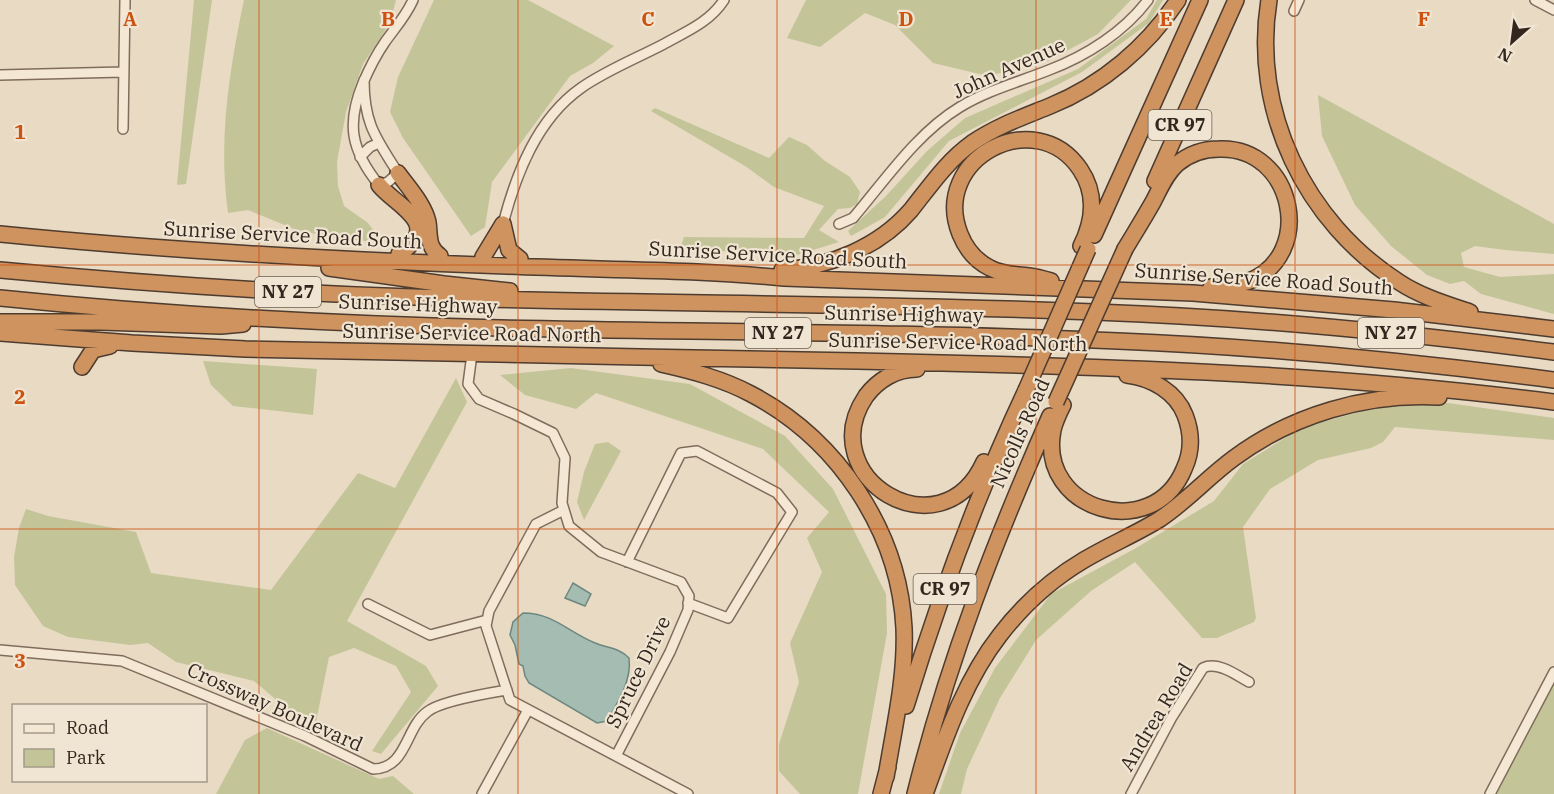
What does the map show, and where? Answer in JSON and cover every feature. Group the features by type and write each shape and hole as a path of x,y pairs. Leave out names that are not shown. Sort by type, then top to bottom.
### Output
{"highway":[{"path":"734,273 797,269 822,264 847,255 872,242 903,218 948,164 970,145 1006,123 1069,98 1103,78 1147,40 1178,0"},
{"name":"CR 97","path":"1085,247 1200,0"},
{"name":"CR 97","path":"1060,403 1078,354 1236,0"},
{"path":"1269,0 1266,38 1268,78 1272,99 1289,155 1316,204 1354,247 1400,283 1434,299 1492,321"},
{"path":"1085,247 1091,218 1091,191 1077,164 1062,151 1035,141 1019,140 1003,143 979,156 963,177 956,202 956,220 966,245 977,259 990,269 1005,274 1030,276 1087,288"},
{"path":"1125,249 1166,176 1178,164 1194,154 1214,149 1238,151 1257,158 1273,172 1284,190 1290,218 1283,248 1271,266 1253,279 1235,285 1159,291"},
{"path":"398,173 422,207 427,219 432,247 440,256"},
{"path":"379,185 389,196 412,213 416,221 415,239 399,254"},
{"path":"483,257 503,225"},
{"path":"503,225 509,250 520,259"},
{"name":"Sunrise Service Road South","path":"0,234 195,252 270,256 1159,291 1293,300 1554,329"},
{"name":"Nicolls Road","path":"881,794 914,678 947,582 973,513 1085,247"},
{"path":"195,252 244,262 324,267 576,302"},
{"path":"270,256 338,252 399,254 570,261 616,268"},
{"name":"Sunrise Highway","path":"0,270 237,289 407,297 1161,315 1383,332 1554,352"},
{"name":"Sunrise Highway","path":"0,298 292,320 496,328 1120,341 1323,354 1554,380"},
{"path":"0,322 101,322 221,327 292,320"},
{"name":"Sunrise Service Road North","path":"0,333 245,349 1065,365 1230,372 1433,387 1554,404"},
{"path":"38,336 72,348 79,357 82,367 93,350 132,343"},
{"path":"632,357 715,379 771,405 789,417 821,445 847,475 869,510 893,567 903,626 902,681 886,777"},
{"path":"984,364 909,369 890,376 875,386 863,402 855,421 855,451 863,472 876,487 892,499 921,506 950,500 973,483 991,449 1014,414"},
{"path":"1060,403 1053,430 1054,464 1065,484 1084,502 1109,511 1144,508 1162,498 1177,482 1187,462 1190,432 1184,411 1171,395 1147,379 1065,365"},
{"path":"925,794 966,689 988,651 1012,621 1053,581 1083,561 1162,518 1249,447 1285,428 1353,404 1425,396 1527,406 1554,404"},
{"name":"Nicolls Road","path":"915,794 945,689 978,591 1011,506 1060,403"}],"street":[{"path":"123,129 125,0"},
{"path":"364,80 365,108 379,143 398,173 388,182 379,185 360,157 355,145 352,124 356,101 364,80 378,51 402,20 412,0"},
{"path":"503,225 528,153 549,120 566,101 591,82 705,22 724,0"},
{"name":"John Avenue","path":"839,224 853,218 926,134 959,108 984,94 1050,70 1094,48 1140,11 1148,0"},
{"path":"1293,10 1299,0"},
{"path":"1535,0 1554,10"},
{"path":"0,75 123,72"},
{"path":"360,157 369,147 379,143"},
{"path":"368,604 430,635 487,620 489,611 536,524 564,510 562,503 565,458 553,433 479,399 468,384 472,354"},
{"name":"Spruce Drive","path":"627,562 681,453 697,451 777,493 792,512 729,618 688,603"},
{"name":"Spruce Drive","path":"564,510 569,526 601,552 681,582 689,596 688,610 670,652 616,756"},
{"name":"Spruce Drive","path":"487,620 486,626 510,700 688,794"},
{"name":"Crossway Boulevard","path":"0,650 122,661 305,736 374,769 389,766 397,759 425,712 458,700 507,690"},
{"name":"Andrea Road","path":"1131,794 1172,717 1200,671 1207,666 1217,666 1249,681"},
{"path":"1490,794 1554,672"},
{"path":"482,794 528,710"}],"green space":[{"path":"194,0 212,0 186,184 177,185"},
{"path":"244,0 396,0 390,23 363,64 346,112 337,162 338,186 344,206 368,223 383,243 329,237 294,229 248,210 228,213 224,159 227,106"},
{"path":"434,0 528,0 614,46 593,63 570,76 492,182 485,227 471,236 403,138 390,112 398,77"},
{"path":"806,0 1131,0 1098,34 1048,61 988,76 933,63 895,25 865,13 820,47 787,38"},
{"path":"1157,0 1163,0 1149,23 1082,72 949,141 885,217 851,236 848,231 886,196 927,151 965,118 1078,69 1146,19"},
{"path":"1318,95 1554,224 1554,254 1475,246 1461,253 1464,267 1500,277 1554,274 1554,314 1481,294 1464,281 1450,284 1427,275 1391,246 1355,205 1322,136"},
{"path":"655,108 769,158 789,137 807,145 825,161 850,177 860,192 857,204 850,208 838,209 819,230 839,242 797,255 680,249 684,237 804,238 824,206 774,187 745,166 651,111"},
{"path":"203,361 317,369 313,415 233,406 211,385"},
{"path":"571,368 690,384 785,436 833,489 886,594 887,633 858,794 800,794 779,771 779,744 799,682 790,643 822,572 807,538 829,512 763,449 596,393 576,409 525,395 500,375"},
{"path":"456,378 467,402 347,621 426,666 438,686 381,754 372,751 411,692 396,666 354,648 329,657 315,727 280,703 254,681 176,662 148,643 130,645 68,637 43,626 15,585 14,557 19,528 26,509 48,516 136,532 151,573 271,590 358,473 395,488"},
{"path":"1441,402 1554,418 1554,440 1395,427 1383,442 1371,448 1318,460 1270,489 1243,527 1256,618 1254,622 1217,638 1202,638 1135,562 1091,591 1036,640 1000,698 967,769 961,794 939,794 960,733 995,668 1051,594 1136,548 1214,501 1243,464 1301,428 1377,407"},
{"path":"608,442 621,451 584,520 577,502 584,472 595,444"},
{"path":"1554,682 1554,794 1494,794"},
{"path":"267,728 379,779 393,776 414,794 216,794 245,740"}],"shaded area":[{"path":"573,583 591,594 585,606 565,598"},
{"path":"523,613 544,616 586,639 617,650 629,658 626,683 607,721 597,723 529,683 523,666 519,664 515,645 510,635 513,622"}]}
